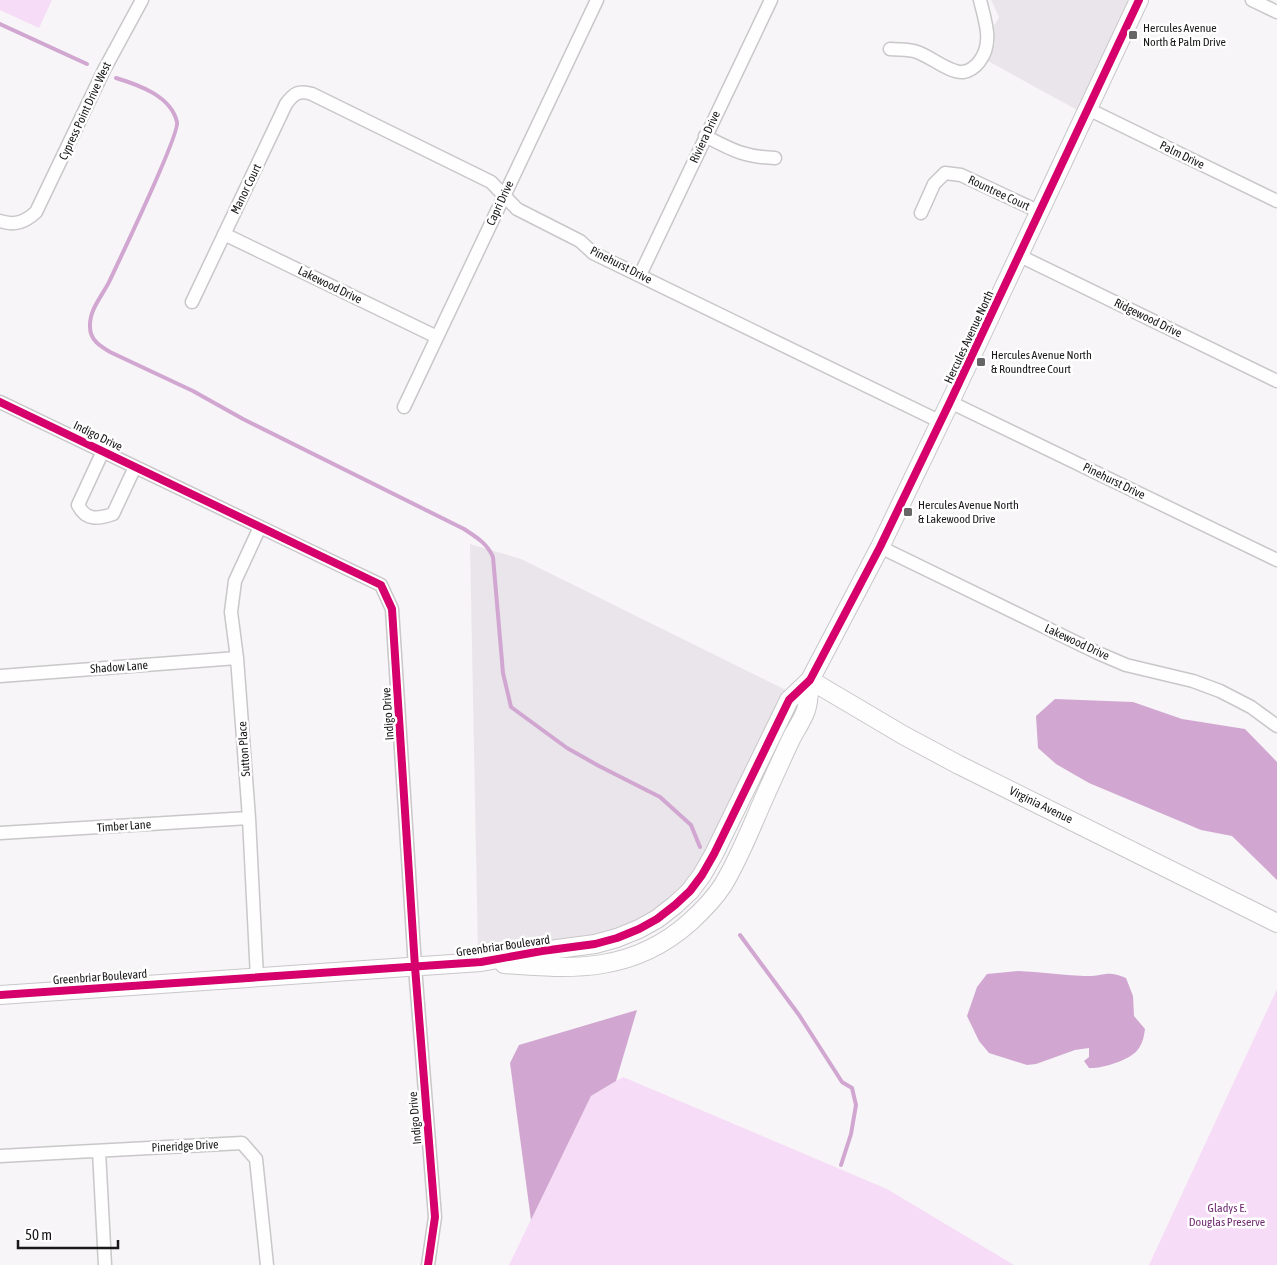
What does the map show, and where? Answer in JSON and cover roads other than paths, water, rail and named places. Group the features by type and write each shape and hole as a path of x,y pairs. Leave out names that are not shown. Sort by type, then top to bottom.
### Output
{"street":[{"name":"Cypress Point Drive West","path":"0,221 17,223 26,220 36,212 104,70 142,0"},
{"name":"Capri Drive","path":"404,407 597,0"},
{"name":"Riviera Drive","path":"640,275 771,0"},
{"path":"890,49 916,52 962,72 974,68 982,59 988,44 988,30 980,0"},
{"name":"Hercules Avenue North","path":"810,680 880,548 941,422 1139,0"},
{"path":"1252,0 1277,12"},
{"name":"Manor Court","path":"192,302 286,104 298,92 312,94"},
{"name":"Pinehurst Drive","path":"312,94 492,182 517,209 580,241 593,253 941,422"},
{"name":"Palm Drive","path":"1088,109 1277,201"},
{"path":"705,136 740,154 755,158 775,158"},
{"name":"Rountree Court","path":"920,213 934,184 945,173 961,175 1040,212"},
{"name":"Lakewood Drive","path":"224,234 437,337"},
{"name":"Ridgewood Drive","path":"1020,256 1277,381"},
{"name":"Indigo Drive","path":"0,402 381,585 392,609 415,968 435,1217 428,1265"},
{"name":"Pinehurst Drive","path":"950,402 1277,560"},
{"name":"Indigo Drive","path":"103,451 78,505 82,513 89,517 103,518 113,514 135,467"},
{"name":"Sutton Place","path":"257,978 249,818 237,658 231,612 235,581 260,527"},
{"name":"Lakewood Drive","path":"880,548 1112,659 1152,672 1193,682 1234,697 1277,726"},
{"name":"Shadow Lane","path":"0,676 237,658"},
{"name":"Greenbriar Boulevard","path":"481,962 545,968 579,967 612,963 648,951 680,931 708,904 723,886 734,865 784,753 807,709 810,680"},
{"name":"Greenbriar Boulevard","path":"0,995 481,962 595,944 617,938 657,919 676,906 690,891 714,854 789,700 810,680"},
{"name":"Virginia Avenue","path":"810,680 903,735 1277,923"},
{"name":"Timber Lane","path":"0,834 249,818"},
{"name":"Pineridge Drive","path":"0,1156 242,1143 256,1159 267,1265"},
{"path":"98,1151 105,1265"}],"waterway":[{"path":"0,24 87,64"},
{"path":"116,78 144,88 161,98 174,113 177,122 169,149 148,199 109,282 94,309 90,321 90,332 94,339 99,345 110,352 193,391 243,419 464,529 481,541 493,557 503,673 511,707 567,748 660,797 691,825 700,847"},
{"path":"740,935 799,1015 842,1082 852,1088 856,1105 851,1134 841,1165"}],"place":[{"name":"Hercules Avenue North & Palm Drive","path":"1133,35"},
{"name":"Hercules Avenue North & Roundtree Court","path":"981,362"},
{"name":"Hercules Avenue North & Lakewood Drive","path":"908,512"}],"park label":[{"name":"Gladys E. Douglas Preserve","path":"1227,1215"}]}
